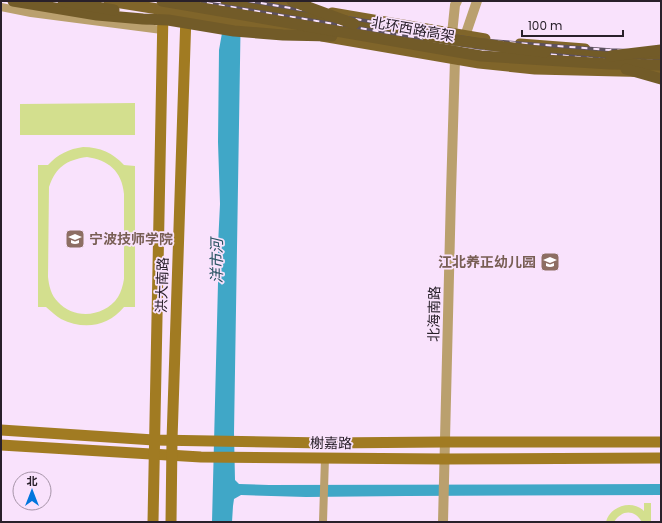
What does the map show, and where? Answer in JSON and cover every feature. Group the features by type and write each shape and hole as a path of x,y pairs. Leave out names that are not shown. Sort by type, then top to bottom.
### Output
{"highway":[{"path":"13,1 97,15 168,20"},
{"path":"63,1 234,31 374,38"},
{"name":"北环西路高架","path":"226,1 354,24 505,48 661,65"},
{"path":"292,1 354,24"},
{"name":"北环西路高架","path":"162,4 480,56 611,60 661,58"},
{"path":"611,60 661,51"},
{"path":"611,60 661,79"}],"main road":[{"path":"109,1 162,4 186,14 455,59 535,69 661,72"},
{"name":"洪大南路","path":"171,522 172,440 186,1"},
{"path":"262,1 508,43 618,52 661,51"},
{"name":"洪大南路","path":"152,522 162,4"},
{"name":"榭嘉路","path":"1,430 154,440 249,442 661,442"},
{"name":"榭嘉路","path":"1,445 154,455 250,457 325,461 444,462 661,458"}],"street":[{"path":"455,59 452,34 455,5 457,1"},
{"path":"455,59 477,1"},
{"path":"1,7 31,13 162,30"},
{"name":"北海南路","path":"443,519 455,59"},
{"path":"323,519 325,461"}],"green space":[{"path":"135,103 135,135 20,135 20,104"},
{"path":"78,148 95,148 111,154 124,165 135,166 135,307 124,307 118,314 110,319 95,325 78,325 59,318 46,307 38,307 38,165 48,165 60,155","holes":["87,157 95,159 113,168 123,186 124,279 119,295 112,304 98,312 81,314 72,312 58,302 50,287 48,277 49,187 55,174 63,166 80,158"]},
{"path":"644,503 651,503 651,522 642,522 632,513 624,513 614,522 606,522 608,516 617,508 634,505 644,511"}],"water":[{"path":"224,1 241,1 234,433 235,480 239,484 269,485 661,484 661,495 306,497 241,495 234,499 232,522 212,522 220,204 218,142 219,50 222,33"}],"railway":[{"path":"195,1 480,48 611,60 661,61"},
{"path":"249,1 479,40 610,50 661,52"}],"place":[{"name":"宁波技师学院","path":"75,239"},
{"name":"江北养正幼儿园","path":"550,262"}],"water label":[{"name":"洋市河","path":"216,261"}]}
